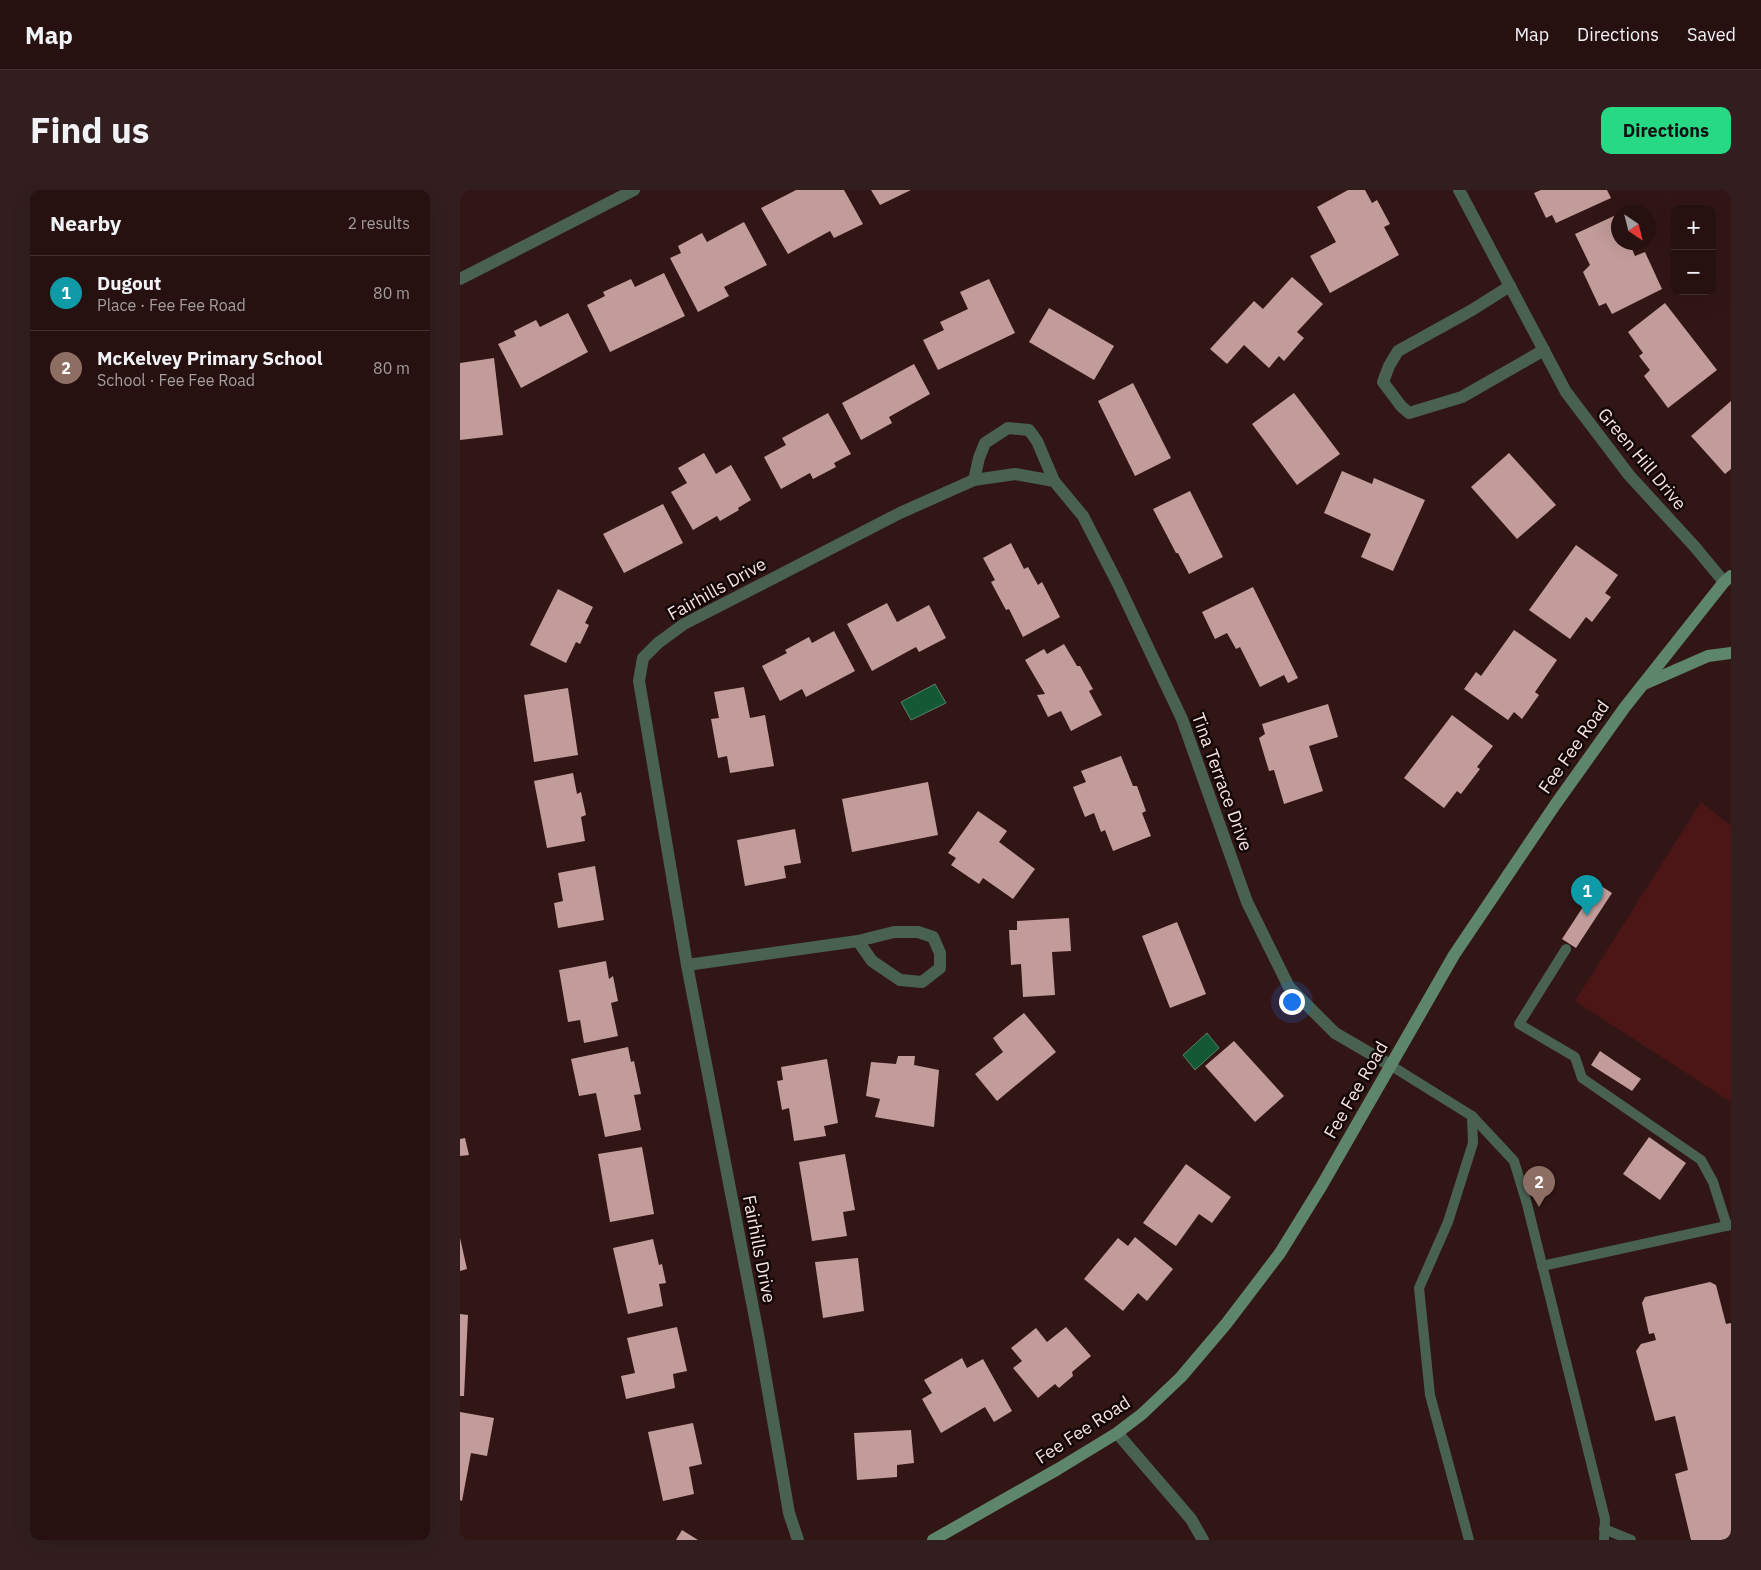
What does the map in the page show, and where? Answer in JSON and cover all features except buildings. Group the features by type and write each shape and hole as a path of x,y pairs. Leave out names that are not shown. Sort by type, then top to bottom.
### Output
{"street":[{"path":"460,279 634,190"},
{"name":"Green Hill Drive","path":"1459,190 1566,392 1629,475 1729,582"},
{"path":"1510,286 1472,310 1398,351 1383,382 1401,406 1409,413 1462,397 1544,350"},
{"name":"Tina Terrace Drive","path":"974,480 985,443 1008,428 1029,430 1037,441 1054,481 1083,516 1118,584 1182,719 1247,902 1289,987 1335,1033 1390,1065"},
{"name":"Fairhills Drive","path":"798,1540 789,1513 759,1339 687,965 639,681 643,658 684,624 900,513 974,480 1015,474 1054,481"},
{"name":"Fee Fee Road","path":"933,1540 1118,1433 1142,1414 1182,1377 1226,1324 1280,1253 1322,1185 1460,947 1562,794 1619,714 1729,582"},
{"path":"1642,685 1708,656 1731,653"},
{"path":"687,965 858,941 894,932 918,932 933,937 940,953 940,968 922,982 900,980 872,961 858,941"},
{"path":"1118,1433 1191,1519 1203,1540"}],"lane":[{"path":"1542,1266 1729,1225 1713,1182 1701,1160 1582,1078 1575,1057 1520,1024 1566,950"},
{"path":"1390,1065 1472,1116 1514,1161 1527,1204 1605,1519 1604,1535 1631,1540"},
{"path":"1470,1540 1430,1396 1419,1288 1448,1222 1473,1143 1472,1116"}],"shaded area":[{"path":"935,684 946,703 911,720 901,702"},
{"path":"1701,802 1731,826 1731,1102 1575,1001"},
{"path":"1207,1033 1219,1048 1195,1070 1183,1055"}],"place":[{"name":"Dugout","path":"1587,916"},
{"name":"McKelvey Primary School","path":"1539,1207"}]}
